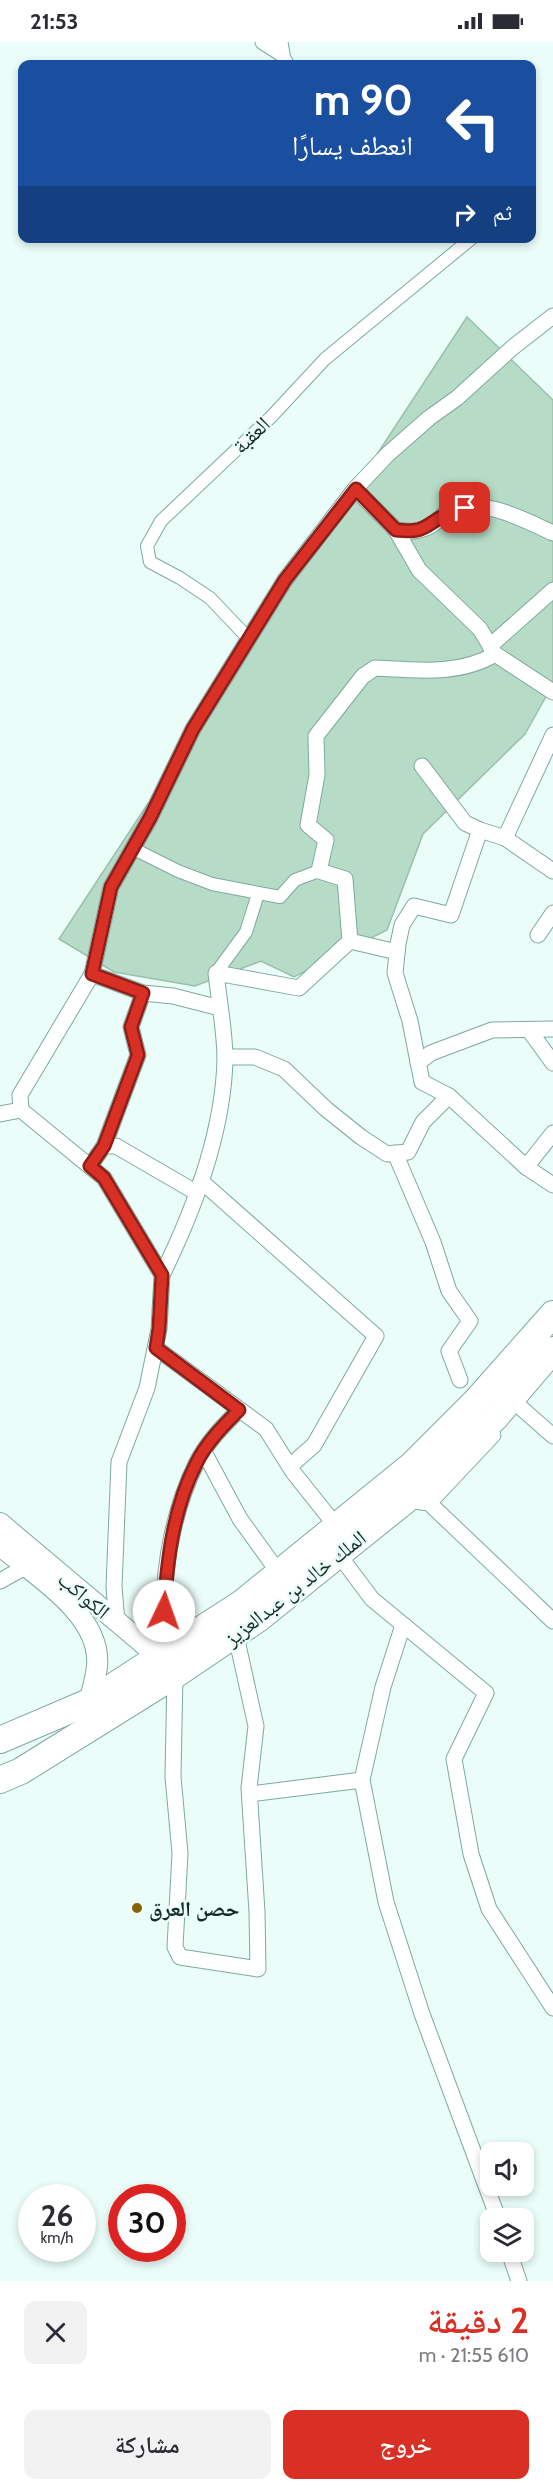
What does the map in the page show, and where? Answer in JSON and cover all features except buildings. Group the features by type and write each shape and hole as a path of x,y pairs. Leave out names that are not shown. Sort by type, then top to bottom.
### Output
{"highway":[{"name":"الملك خالد بن عبدالعزيز","path":"0,1740 89,1702 242,1603 413,1464 475,1402 553,1314"},
{"name":"الملك خالد بن عبدالعزيز","path":"0,1780 21,1771 236,1636 339,1555 418,1502 553,1350"}],"street":[{"path":"263,42 283,54"},
{"name":"العقبة","path":"249,639 210,598 150,562 147,546 161,521 271,417 325,359 466,243"},
{"path":"162,1275 104,1178 21,1110 20,1095 92,974 111,887 134,849 193,729 285,580 356,489 388,454 553,316"},
{"path":"356,489 396,530 419,570 480,629 492,650 553,692"},
{"path":"396,530 414,532 431,526 446,513 465,508 487,507 553,533"},
{"path":"319,871 326,840 308,825 317,775 316,736 348,694 363,676 375,668 460,668 485,660 492,650 553,590"},
{"path":"505,838 553,735"},
{"path":"422,766 465,823 505,838 553,871"},
{"path":"480,830 451,915 414,906 402,925 395,973 410,1021 422,1082 449,1096 526,1167 553,1185"},
{"path":"134,849 178,871 212,884 258,894 280,897 295,880 319,871 345,879 350,941"},
{"path":"117,1622 114,1587 119,1462 147,1388 159,1329 162,1275 182,1235 199,1187 222,1096 225,1057 216,972 246,932 258,894"},
{"path":"538,935 553,913"},
{"path":"350,941 397,952"},
{"path":"216,972 299,988 350,941"},
{"path":"92,974 143,993 173,996 220,1008"},
{"path":"90,1166 104,1146 138,1055 131,1027 143,993"},
{"path":"529,1029 553,1063"},
{"path":"418,1063 431,1053 492,1030 553,1029"},
{"path":"225,1057 255,1057 284,1069 326,1109 387,1154 408,1152 423,1122 449,1096"},
{"path":"0,1114 21,1110"},
{"path":"526,1167 553,1133"},
{"path":"104,1146 116,1146 199,1187 376,1336 314,1445 290,1466"},
{"path":"395,1153 433,1242 450,1291 470,1321 449,1351 459,1380"},
{"path":"156,1348 266,1429 290,1466 336,1526"},
{"path":"553,1357 539,1385 418,1502 553,1622"},
{"path":"519,1406 553,1436"},
{"path":"174,1645 164,1611 167,1564 183,1500 196,1464 217,1433 239,1410"},
{"path":"204,1452 240,1519 279,1573"},
{"name":"الكواكب","path":"0,1523 146,1646 174,1645"},
{"name":"الكواكب","path":"0,1546 75,1609 93,1635 97,1665 89,1702"},
{"path":"339,1555 372,1599 486,1693 454,1759 471,1854 489,1909 553,2008"},
{"path":"0,1581 25,1567"},
{"path":"403,1625 383,1687 362,1780 386,1902 422,2014 494,2208"},
{"path":"175,1675 173,1777 180,1853 175,1947 180,1957 258,1969 250,1794 255,1726 236,1636"},
{"path":"250,1794 362,1780"},
{"path":"512,2262 519,2281"}],"place":[{"name":"حصن العرق","path":"137,1908"}],"route":[{"path":"164,1611 167,1564 173,1534 196,1464 217,1433 239,1410 156,1348 162,1275 104,1178 90,1166 104,1146 138,1055 131,1027 143,993 92,974 111,887 131,855 193,729 285,580 356,489 396,530 414,532 431,526 446,513 465,508"}]}
